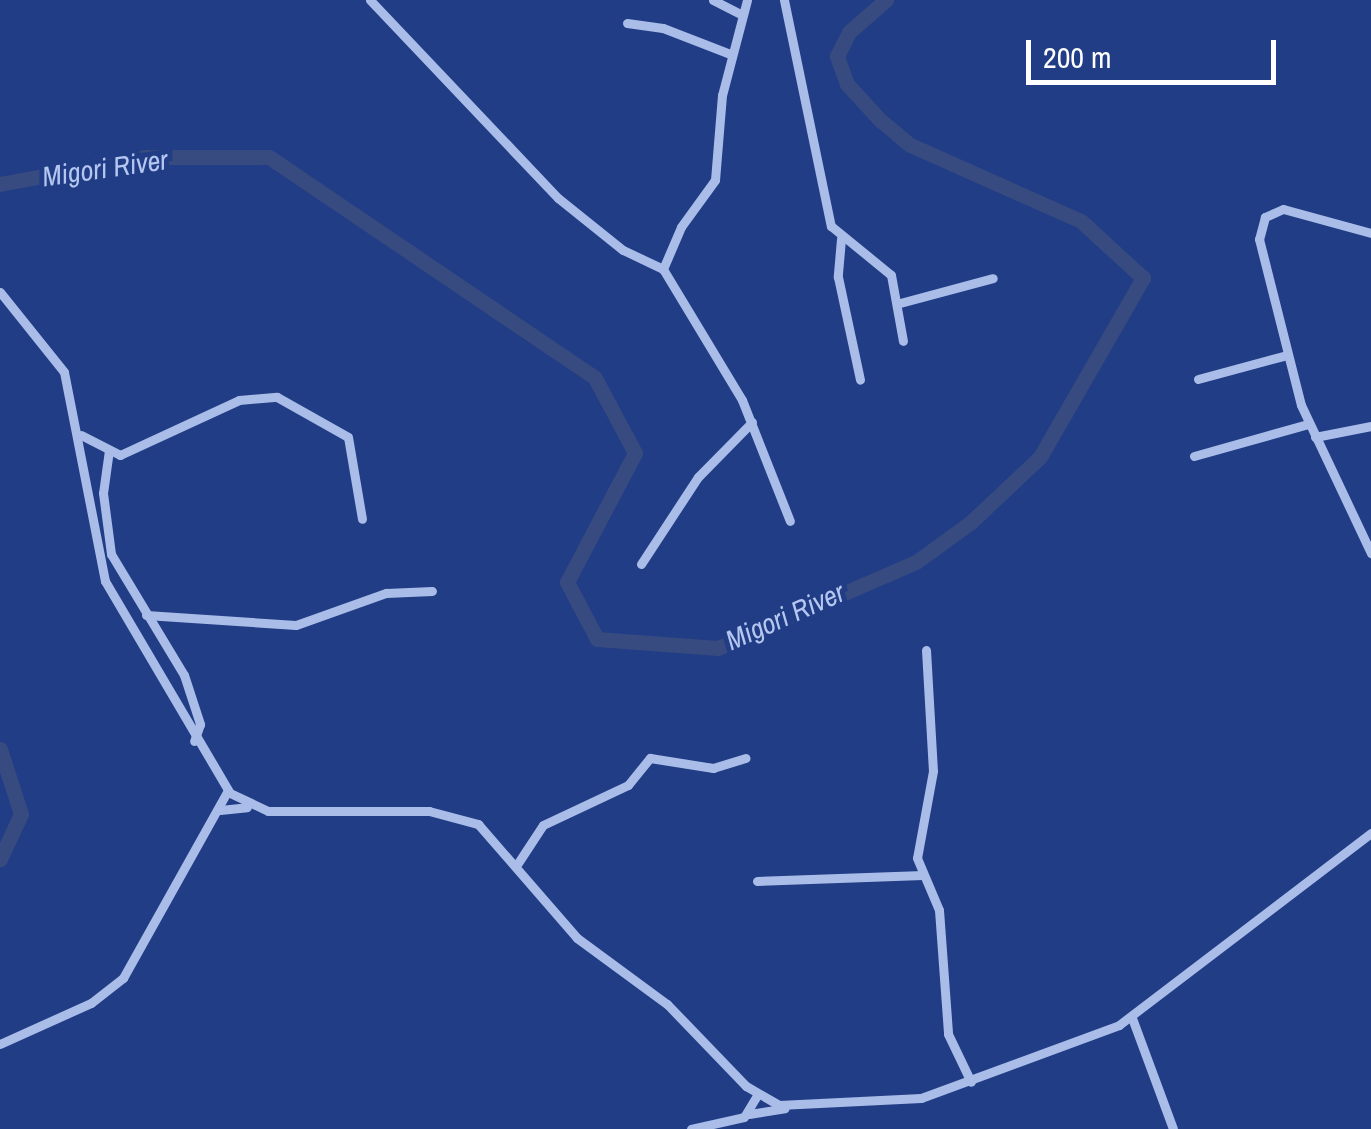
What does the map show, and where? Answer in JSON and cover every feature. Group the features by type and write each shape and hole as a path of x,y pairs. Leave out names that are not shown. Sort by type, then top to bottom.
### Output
{"street":[{"path":"370,0 558,198 623,250 663,270 752,422 790,521"},
{"path":"712,0 742,15"},
{"path":"663,270 681,227 716,180 730,54 747,0"},
{"path":"784,0 841,239 838,278 860,380"},
{"path":"626,23 663,28 730,54"},
{"path":"1371,233 1283,209 1266,217 1262,266 1308,424 1371,553"},
{"path":"841,239 886,268 900,303 903,341"},
{"path":"900,303 993,278"},
{"path":"0,292 64,372 81,435 88,524 105,581 194,741 228,790 248,807"},
{"path":"1198,379 1287,356"},
{"path":"81,435 120,455 176,436 239,400 277,396 348,437 362,520"},
{"path":"642,564 698,477 752,422"},
{"path":"1194,456 1308,424"},
{"path":"1315,438 1371,426"},
{"path":"109,450 108,540 188,688 200,724 194,741"},
{"path":"146,615 296,625 386,593 432,590"},
{"path":"926,650 933,771 917,848 939,910 948,1034 971,1082"},
{"path":"518,863 543,826 628,786 650,758 713,768 746,758"},
{"path":"0,1044 91,1003 123,978 228,790"},
{"path":"220,810 248,807 450,813 491,832 577,938 667,1004 757,1095 786,1107"},
{"path":"691,1129 786,1107 921,1098 1132,1018 1371,833"},
{"path":"758,882 924,875"},
{"path":"1132,1018 1173,1129"},
{"path":"750,1114 757,1095"}],"waterway":[{"name":"Migori River","path":"0,184 145,157 269,157 595,378 635,453 567,582 597,639 718,648 916,562 971,522 1040,457 1143,278 1081,221 910,145 880,120 847,84 837,56 849,32 886,0"},
{"name":"Migori River","path":"0,749 21,814 0,859"}]}
